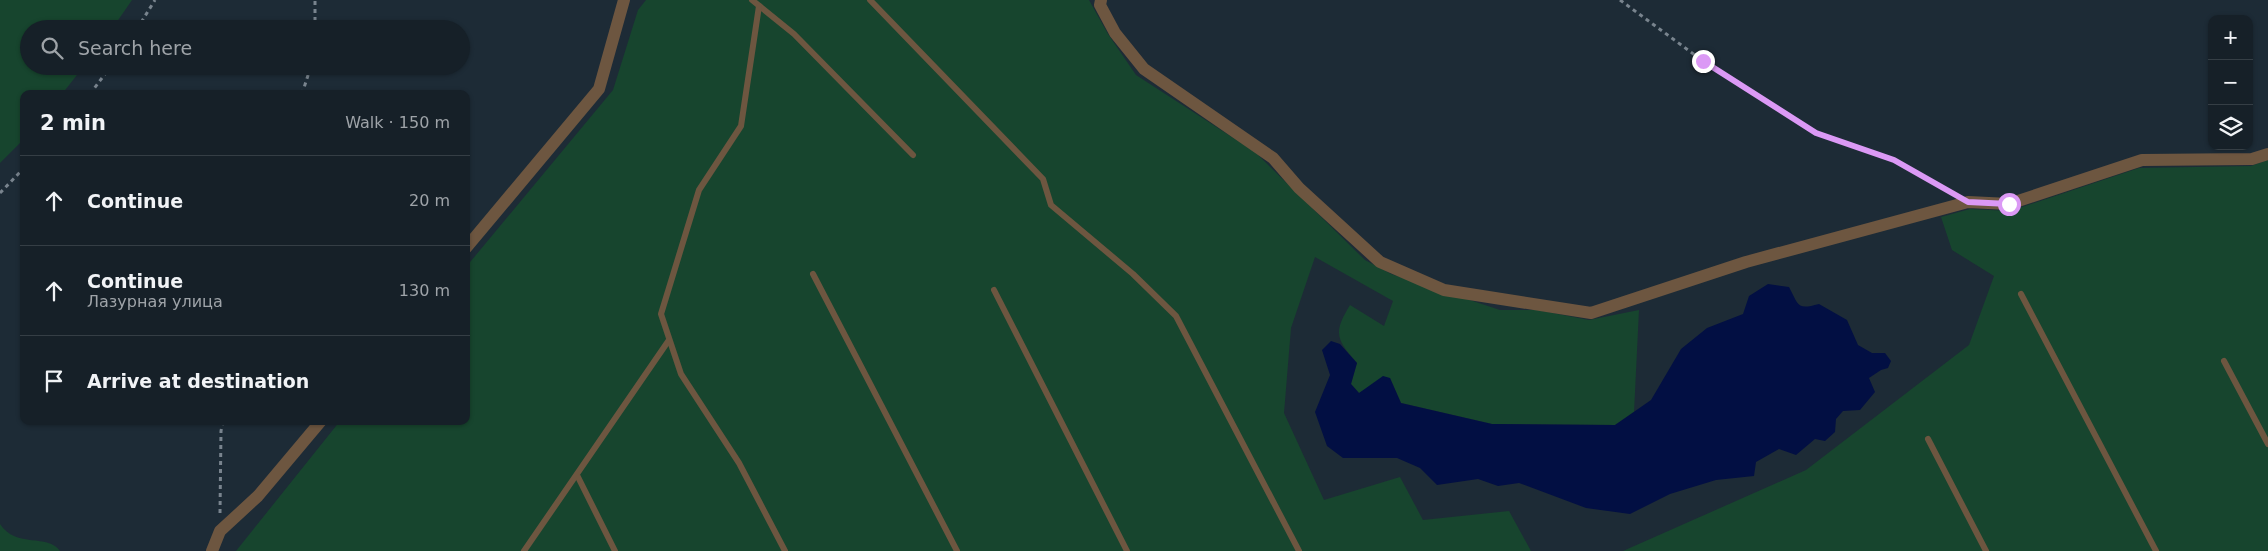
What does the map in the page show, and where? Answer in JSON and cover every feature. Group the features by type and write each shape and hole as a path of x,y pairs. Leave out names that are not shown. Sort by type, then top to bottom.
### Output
{"street":[{"path":"470,243 599,89 624,0"},
{"path":"1101,0 1100,5 1115,34 1144,69 1273,158 1299,188 1380,262 1444,290 1591,313 1746,262 1968,202 2009,204 2142,160 2252,159 2268,154"},
{"path":"212,551 220,531 258,496 318,425"}],"lane":[{"path":"752,0 794,34 913,156"},
{"path":"870,0 1043,179 1051,205 1133,274 1176,316 1299,551"},
{"path":"759,6 741,126 699,190 661,314 681,374 739,463 785,551"},
{"path":"813,274 957,551"},
{"path":"994,290 1127,551"},
{"path":"2021,294 2156,551"},
{"path":"524,551 670,340"},
{"path":"2224,361 2268,444"},
{"path":"1928,439 1986,551"},
{"path":"578,475 615,551"}],"path":[{"path":"143,20 155,0"},
{"path":"315,0 315,20"},
{"path":"1620,0 1703,61 1816,133 1894,160 1968,202"},
{"path":"93,90 104,75"},
{"path":"303,90 308,75"},
{"path":"0,193 20,172"},
{"path":"220,531 222,425"}],"green space":[{"path":"0,0 132,0 118,20 20,20 20,75 77,75 65,90 20,90 20,143 0,163"},
{"path":"646,0 1089,0 1108,34 1136,75 1255,152 1365,260 1391,274 1500,310 1537,310 1589,320 1639,310 1634,412 1615,425 1492,424 1401,403 1390,378 1359,393 1351,384 1357,363 1345,348 1339,336 1341,322 1350,305 1384,326 1393,301 1315,257 1291,328 1284,413 1324,500 1400,477 1423,520 1509,511 1531,551 236,551 337,425 470,425 470,262 613,90 638,10"},
{"path":"2268,160 2268,551 1623,551 1806,470 1969,345 1994,276 1952,250 1941,217 1970,209 2010,211 2139,168 2251,166"},
{"path":"0,524 7,532 14,536 48,543 60,551 0,551"}],"shaded area":[{"path":"1768,284 1789,287 1800,305 1806,307 1819,304 1847,320 1858,345 1872,353 1885,353 1891,361 1888,368 1869,378 1875,392 1860,410 1843,411 1836,419 1835,432 1825,441 1815,439 1796,455 1779,449 1756,462 1754,476 1716,480 1670,494 1630,514 1586,508 1519,483 1498,486 1478,479 1437,485 1420,468 1397,458 1343,458 1327,446 1315,412 1330,375 1322,350 1331,341 1340,344 1357,363 1351,384 1359,393 1383,376 1390,378 1401,403 1492,424 1615,425 1651,400 1681,349 1707,328 1743,314 1749,296"}],"route":[{"path":"1703,61 1816,133 1894,160 1968,202 2009,204"}]}
